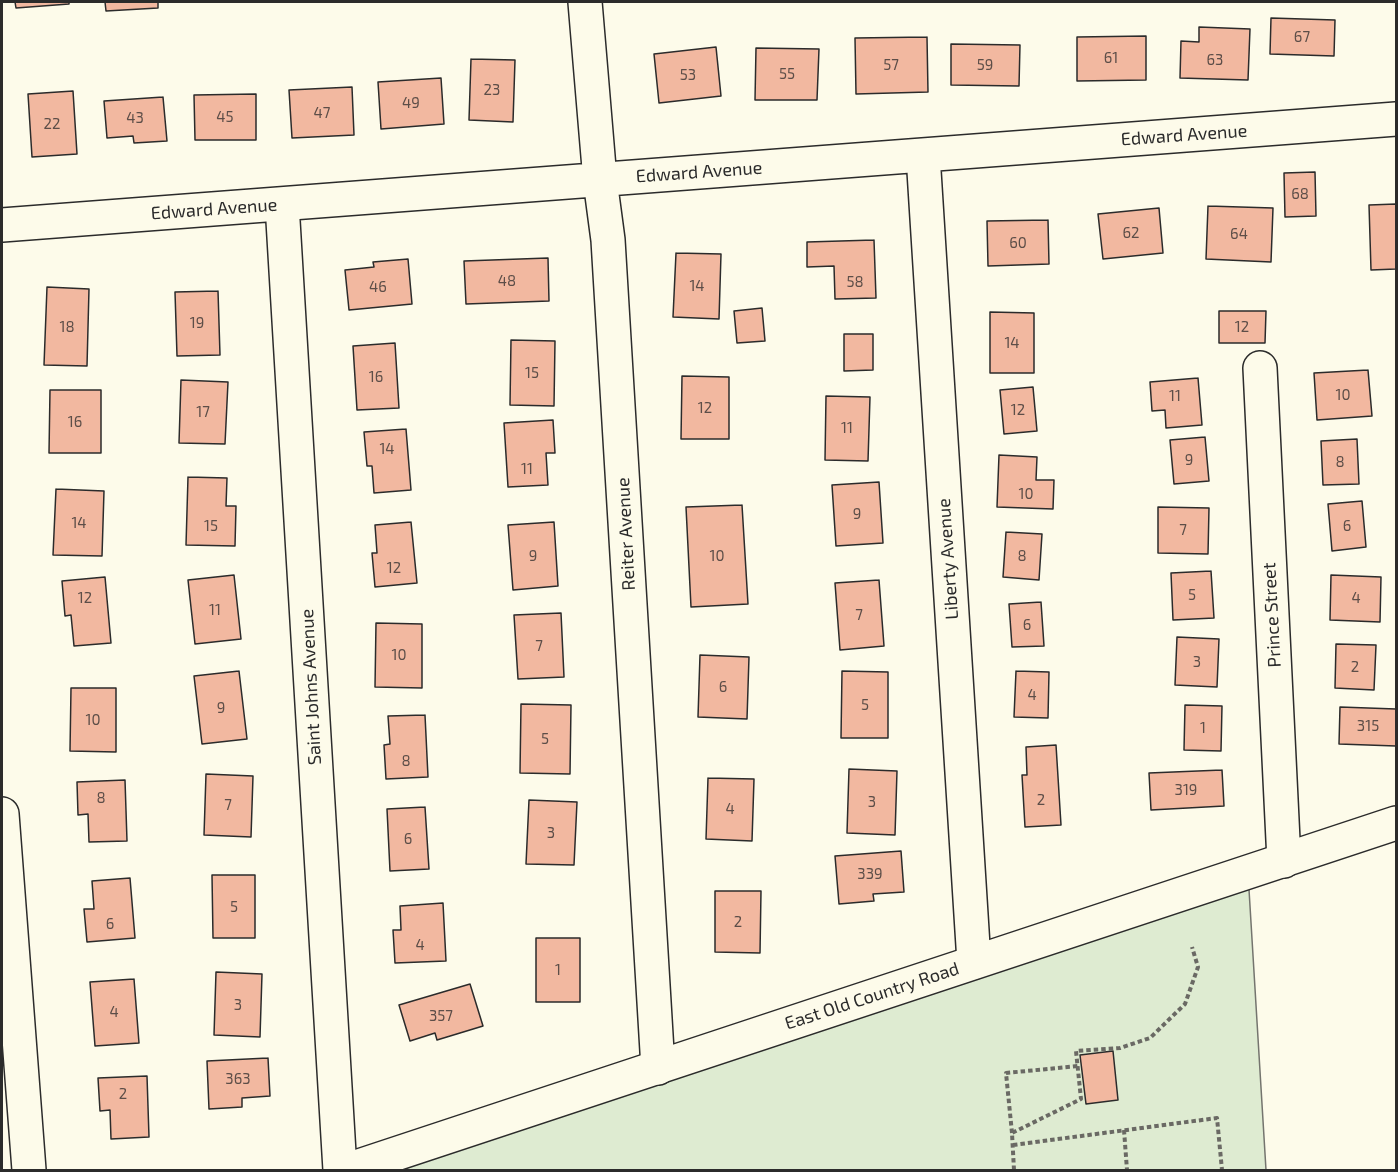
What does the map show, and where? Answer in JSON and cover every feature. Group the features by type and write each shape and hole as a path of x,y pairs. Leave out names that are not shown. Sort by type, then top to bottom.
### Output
{"street":[{"name":"Reiter Avenue","path":"585,2 600,180 608,240 658,1068"},
{"name":"Edward Avenue","path":"2,225 1396,119"},
{"name":"Liberty Avenue","path":"923,155 974,962"},
{"name":"Saint Johns Avenue","path":"282,204 340,1170"},
{"name":"Prince Street","path":"1260,368 1284,861"},
{"path":"2,814 4,899 28,1170"},
{"name":"East Old Country Road","path":"347,1170 1396,823"}],"path":[{"path":"1012,1133 1082,1100 1077,1052 1120,1048 1150,1038 1185,1004 1197,967 1192,947"},
{"path":"1014,1170 1006,1073 1078,1066"},
{"path":"1013,1145 1218,1118 1222,1170"},
{"path":"1124,1130 1127,1170"}],"green space":[{"path":"1248,873 1266,1170 347,1170"}],"building":[{"path":"15,2 69,2 69,4 16,8"},
{"path":"105,2 158,2 158,8 106,11"},
{"path":"1271,18 1335,20 1334,56 1270,54"},
{"path":"1199,27 1250,29 1248,80 1180,78 1181,41 1199,42"},
{"path":"1146,36 1146,80 1077,81 1077,37"},
{"path":"927,37 928,92 856,94 855,38"},
{"path":"951,44 1020,45 1019,86 951,85"},
{"path":"716,47 721,96 659,103 654,54"},
{"path":"756,48 819,49 817,100 755,100"},
{"path":"471,59 515,60 513,122 469,120"},
{"path":"441,78 444,124 381,129 378,82"},
{"path":"352,87 354,135 292,138 289,90"},
{"path":"73,91 77,154 32,157 28,94"},
{"path":"256,94 256,140 195,140 194,95"},
{"path":"163,97 167,141 134,143 133,136 107,138 104,101"},
{"path":"1315,172 1316,216 1285,217 1284,173"},
{"path":"1396,204 1396,269 1371,270 1369,205"},
{"path":"1208,206 1273,208 1271,262 1206,259"},
{"path":"1159,208 1163,253 1103,259 1098,214"},
{"path":"1048,220 1049,264 988,266 987,221"},
{"path":"874,240 876,298 835,299 834,266 807,267 807,242"},
{"path":"676,253 721,254 719,319 673,317"},
{"path":"548,258 549,301 466,304 464,261"},
{"path":"408,259 412,304 349,310 345,270 374,267 373,262"},
{"path":"47,287 89,289 87,366 44,365"},
{"path":"218,291 220,355 177,356 175,292"},
{"path":"762,308 765,341 737,343 734,311"},
{"path":"1219,311 1266,311 1265,343 1219,343"},
{"path":"990,312 1034,313 1034,373 990,373"},
{"path":"844,334 873,334 873,370 844,371"},
{"path":"511,340 555,341 554,406 510,405"},
{"path":"395,343 399,408 357,410 353,346"},
{"path":"1368,370 1372,416 1317,420 1314,373"},
{"path":"682,376 729,377 729,439 681,439"},
{"path":"1198,378 1202,425 1166,428 1165,410 1152,411 1150,382"},
{"path":"181,380 228,382 225,444 179,443"},
{"path":"1033,387 1037,431 1004,434 1000,390"},
{"path":"50,390 101,390 101,453 49,453"},
{"path":"826,396 870,397 868,461 825,460"},
{"path":"553,420 555,453 546,453 548,485 508,487 504,423"},
{"path":"406,429 411,490 374,493 372,466 367,466 364,432"},
{"path":"1205,437 1209,481 1174,484 1170,440"},
{"path":"1357,439 1359,484 1323,485 1321,441"},
{"path":"999,455 1037,457 1036,480 1054,480 1053,509 997,507"},
{"path":"188,477 227,478 226,506 236,506 235,546 186,545"},
{"path":"879,482 883,543 836,546 832,485"},
{"path":"56,489 104,491 102,556 53,555"},
{"path":"1362,501 1366,547 1332,551 1328,504"},
{"path":"742,505 748,604 691,607 686,507"},
{"path":"1158,507 1209,508 1208,554 1158,553"},
{"path":"411,522 417,583 375,587 372,553 377,553 375,525"},
{"path":"554,522 558,586 513,590 508,525"},
{"path":"1006,532 1042,534 1039,580 1003,577"},
{"path":"1211,571 1214,618 1173,620 1171,573"},
{"path":"234,575 241,639 195,644 188,580"},
{"path":"1331,575 1381,577 1380,622 1330,620"},
{"path":"105,577 111,643 74,646 71,615 65,616 62,581"},
{"path":"879,580 884,646 840,650 835,583"},
{"path":"1041,602 1044,646 1012,647 1009,604"},
{"path":"561,613 564,677 518,679 514,615"},
{"path":"376,623 422,624 422,688 375,687"},
{"path":"1177,637 1219,639 1217,687 1175,685"},
{"path":"1336,644 1376,645 1374,690 1335,688"},
{"path":"700,655 749,657 747,719 698,717"},
{"path":"239,671 247,739 202,744 194,676"},
{"path":"842,671 888,672 888,738 841,738"},
{"path":"1016,671 1049,672 1048,718 1014,717"},
{"path":"71,688 116,688 116,752 70,751"},
{"path":"521,704 571,705 570,774 520,773"},
{"path":"1185,705 1222,706 1221,751 1184,750"},
{"path":"1340,707 1396,709 1396,746 1339,744"},
{"path":"425,715 428,777 386,779 384,745 390,744 388,716"},
{"path":"1056,745 1061,825 1025,827 1022,775 1027,775 1026,747"},
{"path":"849,769 897,771 895,835 847,833"},
{"path":"1222,770 1224,806 1151,810 1149,773"},
{"path":"206,774 253,776 251,837 204,835"},
{"path":"708,778 754,779 752,841 706,839"},
{"path":"125,780 127,841 89,842 88,814 78,815 77,782"},
{"path":"529,800 577,802 574,865 526,864"},
{"path":"425,807 429,869 390,871 387,809"},
{"path":"901,851 904,892 873,894 874,901 839,904 835,856"},
{"path":"212,875 255,875 255,938 213,938"},
{"path":"130,878 135,938 87,942 84,909 94,909 92,881"},
{"path":"715,891 761,891 760,953 715,952"},
{"path":"443,903 446,961 395,963 393,930 401,930 400,906"},
{"path":"536,938 580,938 580,1002 536,1002"},
{"path":"216,972 262,974 260,1037 214,1035"},
{"path":"134,979 139,1043 95,1046 90,982"},
{"path":"470,984 483,1026 437,1040 435,1033 410,1041 399,1005"},
{"path":"1113,1051 1118,1100 1086,1104 1080,1055"},
{"path":"268,1058 270,1096 242,1098 242,1107 209,1109 207,1061"},
{"path":"147,1076 149,1137 111,1139 110,1110 100,1111 98,1078"}]}
